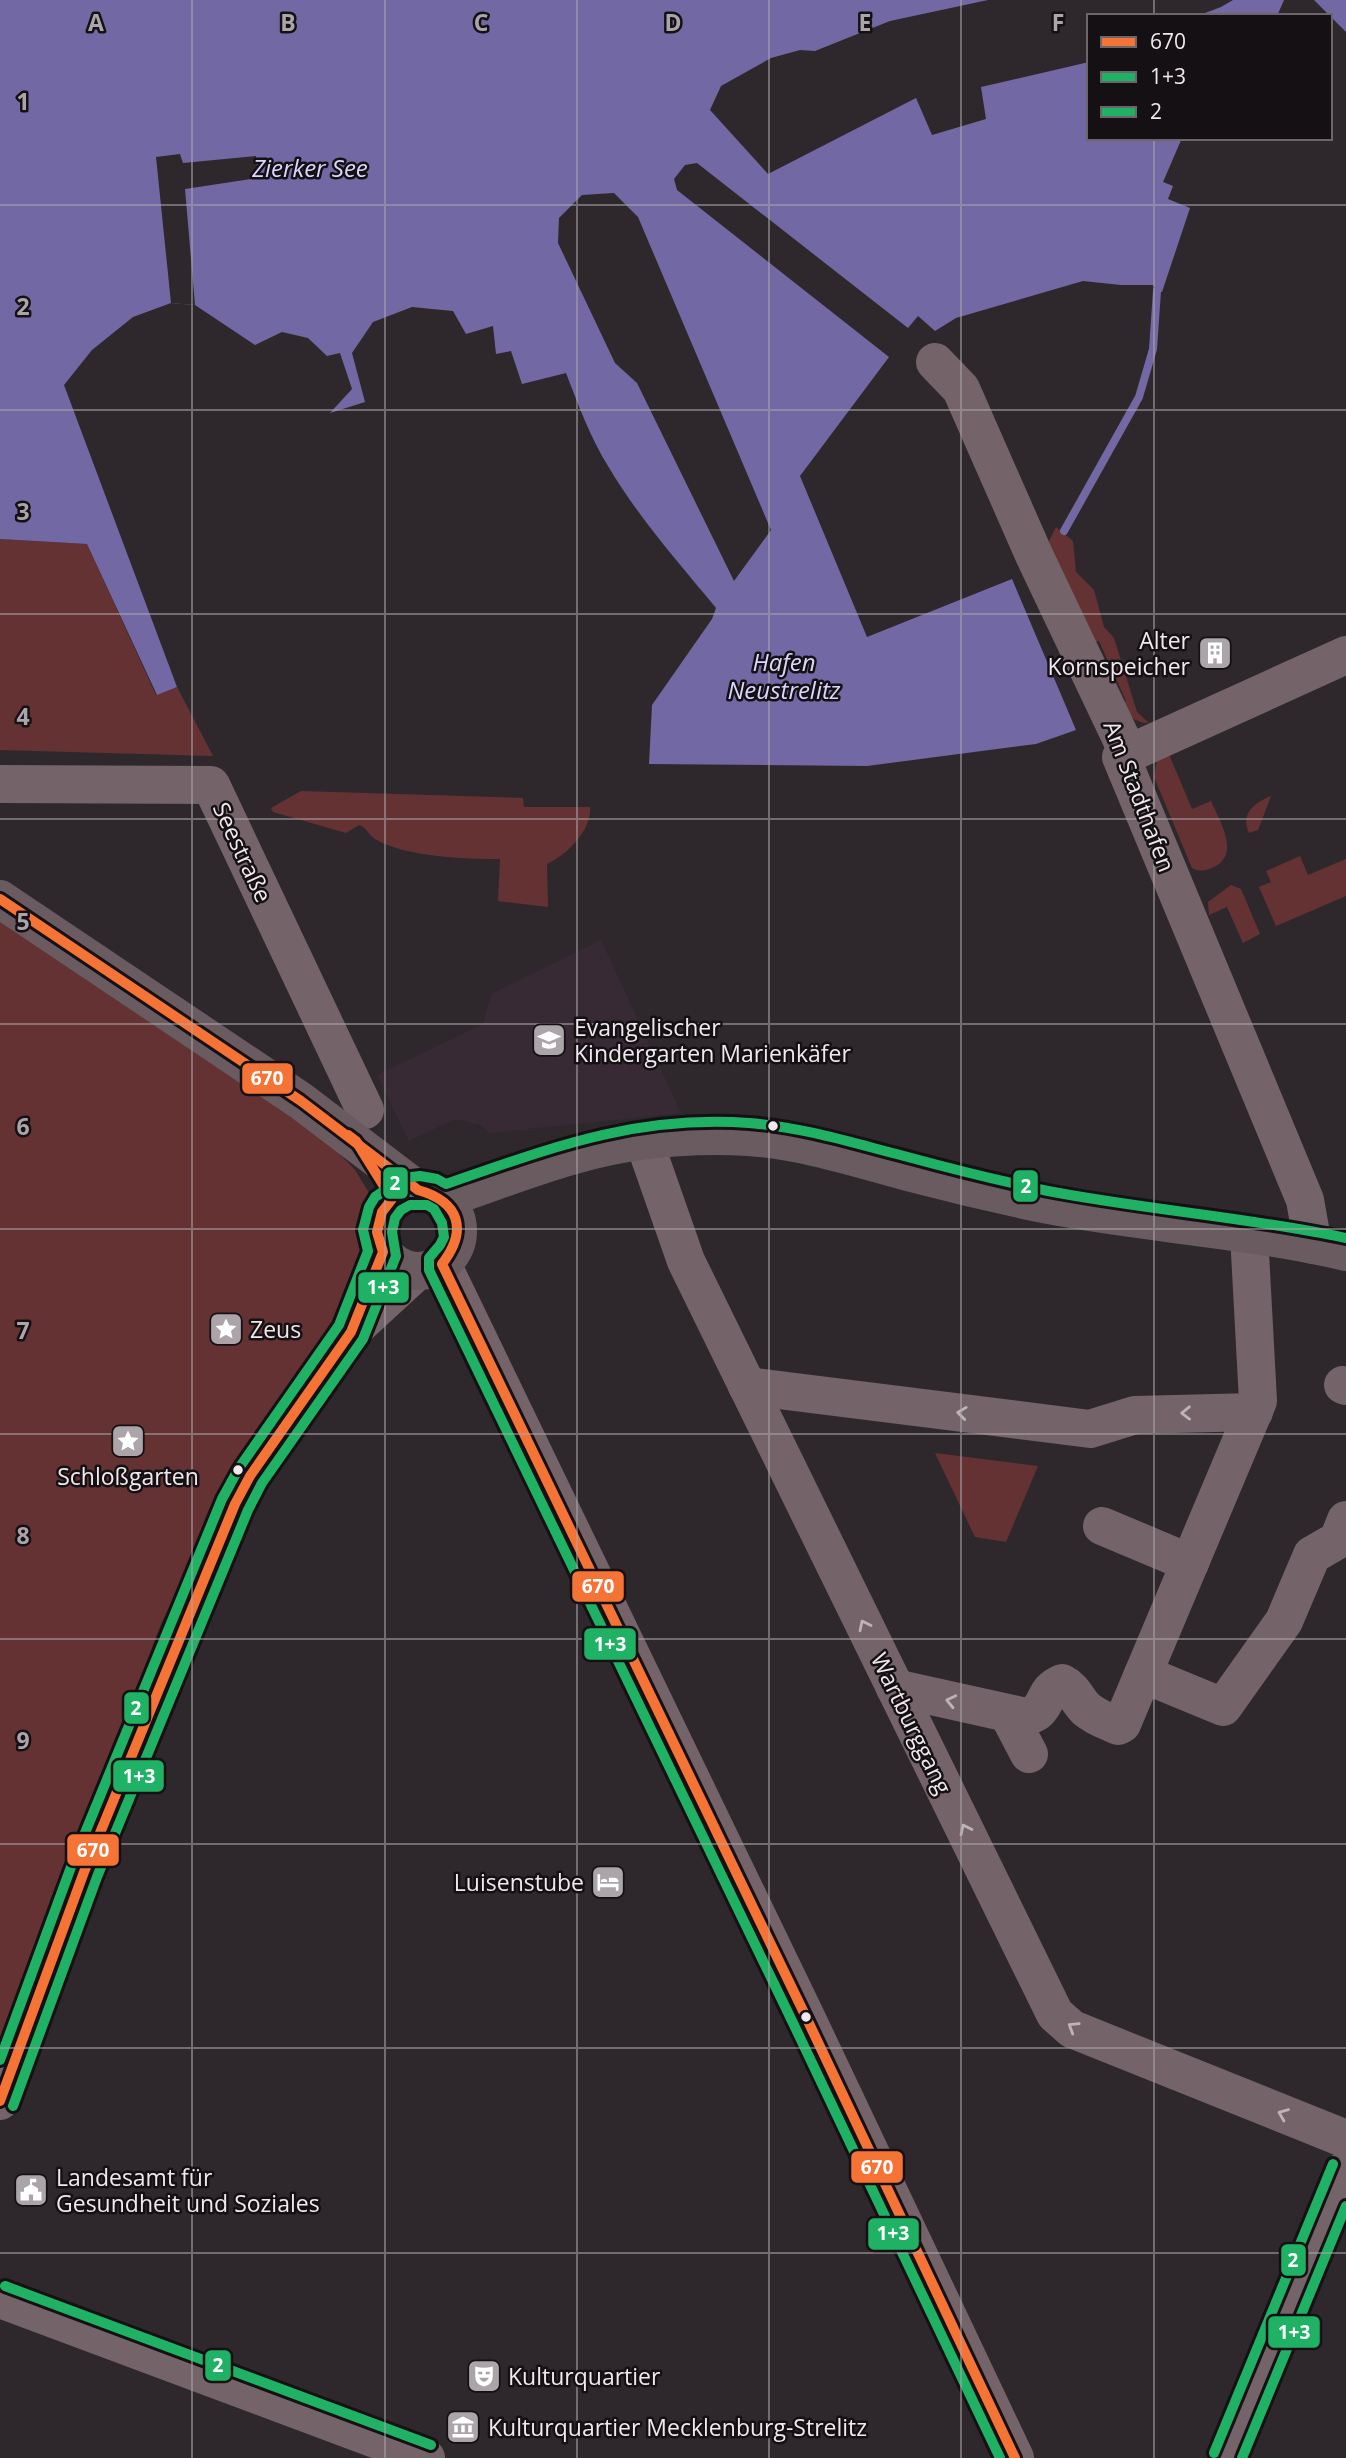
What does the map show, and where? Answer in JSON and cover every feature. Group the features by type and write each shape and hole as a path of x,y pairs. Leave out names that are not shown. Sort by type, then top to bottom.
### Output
{"main road":[{"path":"0,899 301,1101 360,1126 418,1196 456,1218 439,1258"},
{"path":"576,1154 508,1191 479,1215 439,1258 397,1266 383,1252 377,1232 382,1212 418,1196 576,1154 644,1141 698,1136 789,1142 1033,1202 1249,1234 1330,1249"}],"street":[{"name":"Am Stadthafen","path":"935,362 961,389 1034,555 1129,755 1121,757 1305,1200 1330,1249"},
{"path":"1129,755 1346,655"},
{"name":"Seestraße","path":"0,784 211,785 360,1126"},
{"name":"Wartburggang","path":"644,1141 687,1261 1055,2014 1072,2029 1346,2139"},
{"path":"895,1688 1026,1717 1038,1711 1054,1686 1062,1684 1071,1688 1086,1709 1096,1717 1121,1726 1258,1401 1249,1234"},
{"path":"0,2101 84,1872 235,1504 250,1476 351,1332 383,1252"},
{"path":"351,1332 439,1258 806,2017 1015,2458"},
{"path":"747,1385 1082,1429 1095,1429 1125,1417 1147,1414 1254,1412"},
{"path":"1143,1674 1223,1707 1284,1621 1312,1555 1338,1540 1346,1520"},
{"path":"1102,1525 1190,1563"},
{"path":"1008,1714 1029,1754"},
{"path":"1227,2458 1346,2169"},
{"path":"0,2299 426,2458"}],"shaded area":[{"path":"1056,527 1073,541 1076,572 1094,590 1104,627 1114,638 1137,712 1149,723 1136,720 1123,709 1120,705 1126,701 1099,641 1089,644 1046,547"},
{"path":"0,539 87,544 156,695 177,687 213,756 0,750"},
{"path":"1168,752 1192,809 1211,801 1223,827 1226,854 1214,867 1200,870 1192,868 1154,777 1157,760"},
{"path":"301,791 523,798 524,807 590,807 590,816 577,841 547,864 548,907 498,901 500,859 453,857 402,850 373,837 359,825 346,833 273,812 271,808"},
{"path":"1271,796 1258,830 1249,833 1246,820 1250,810"},
{"path":"1300,856 1308,875 1346,859 1346,896 1276,926 1259,887 1271,882 1266,871"},
{"path":"1231,885 1241,889 1260,934 1243,943 1227,907 1209,915 1208,902"},
{"name":"Schloßgarten","path":"0,914 318,1131 355,1170 368,1191 370,1220 347,1318 288,1387 224,1495 161,1624 0,2053"},
{"name":"Evangelischer Kindergarten Marienkäfer","path":"601,940 681,1113 489,1133 481,1125 455,1119 409,1141 377,1075 483,1024 491,994"},
{"path":"935,1453 1038,1466 1006,1542 975,1537"}],"water":[{"name":"Zierker See","path":"0,0 988,0 890,21 815,51 800,50 771,58 721,86 710,110 768,174 916,98 932,135 986,119 981,87 1087,62 1087,140 1181,140 1163,182 1173,186 1168,199 1190,208 1162,292 1157,291 1153,285 1083,281 956,318 935,331 918,316 908,328 697,163 685,165 674,179 677,190 889,357 800,476 867,637 1012,579 1076,730 1036,744 867,766 649,764 652,705 712,619 716,608 659,539 620,485 590,432 566,373 522,384 511,351 496,354 493,326 466,334 453,311 412,307 373,322 352,353 365,402 330,413 352,389 340,353 327,356 308,338 282,332 255,345 195,305 171,303 133,317 92,350 64,385 177,687 157,695 87,544 0,539","holes":["614,193 638,217 771,530 734,581 637,383 615,363 558,243 559,218 582,195"]},
{"path":"1233,0 1284,0 1278,14 1202,14"},
{"path":"1314,0 1346,0 1346,32 1332,18 1332,14 1328,14"}],"pier":[{"path":"180,154 183,163 256,156 258,178 185,189 195,305 171,303 156,157"}],"waterway":[{"path":"1064,531 1139,397 1153,349 1157,291"}],"transit line":[{"name":"670","path":"0,899 301,1101 418,1190 432,1195 451,1210 457,1229 450,1252 442,1264 806,2017 1015,2458"},
{"name":"2","path":"0,2060 71,1867 222,1499 239,1468 339,1325 368,1251 363,1230 369,1207 375,1197 403,1178 420,1176 437,1179 446,1184 558,1147 631,1129 668,1124 749,1123 827,1136 1048,1191 1272,1224 1346,1238"},
{"name":"670","path":"0,2101 84,1872 235,1504 250,1476 351,1332 383,1252 377,1232 382,1212 392,1199 356,1141 348,1135"},
{"name":"1+3","path":"13,2106 97,1877 248,1510 262,1483 363,1339 396,1256 392,1232 395,1218 401,1210 410,1205 427,1205 434,1209 442,1223 444,1237 429,1258 429,1270 1000,2458"},
{"name":"2","path":"1214,2453 1333,2164"},
{"name":"1+3","path":"1242,2458 1346,2206"},
{"name":"2","path":"5,2286 431,2445"}],"place":[{"name":"Alter Kornspeicher","path":"1215,653"},
{"name":"Evangelischer Kindergarten Marienkäfer","path":"549,1040"},
{"name":"Zeus","path":"226,1329"},
{"name":"Schloßgarten","path":"128,1441"},
{"name":"Luisenstube","path":"608,1882"},
{"name":"Landesamt für Gesundheit und Soziales","path":"31,2190"},
{"name":"Kulturquartier","path":"484,2376"},
{"name":"Kulturquartier Mecklenburg-Strelitz","path":"463,2427"}],"water label":[{"name":"Hafen Neustrelitz","path":"784,675"}]}
